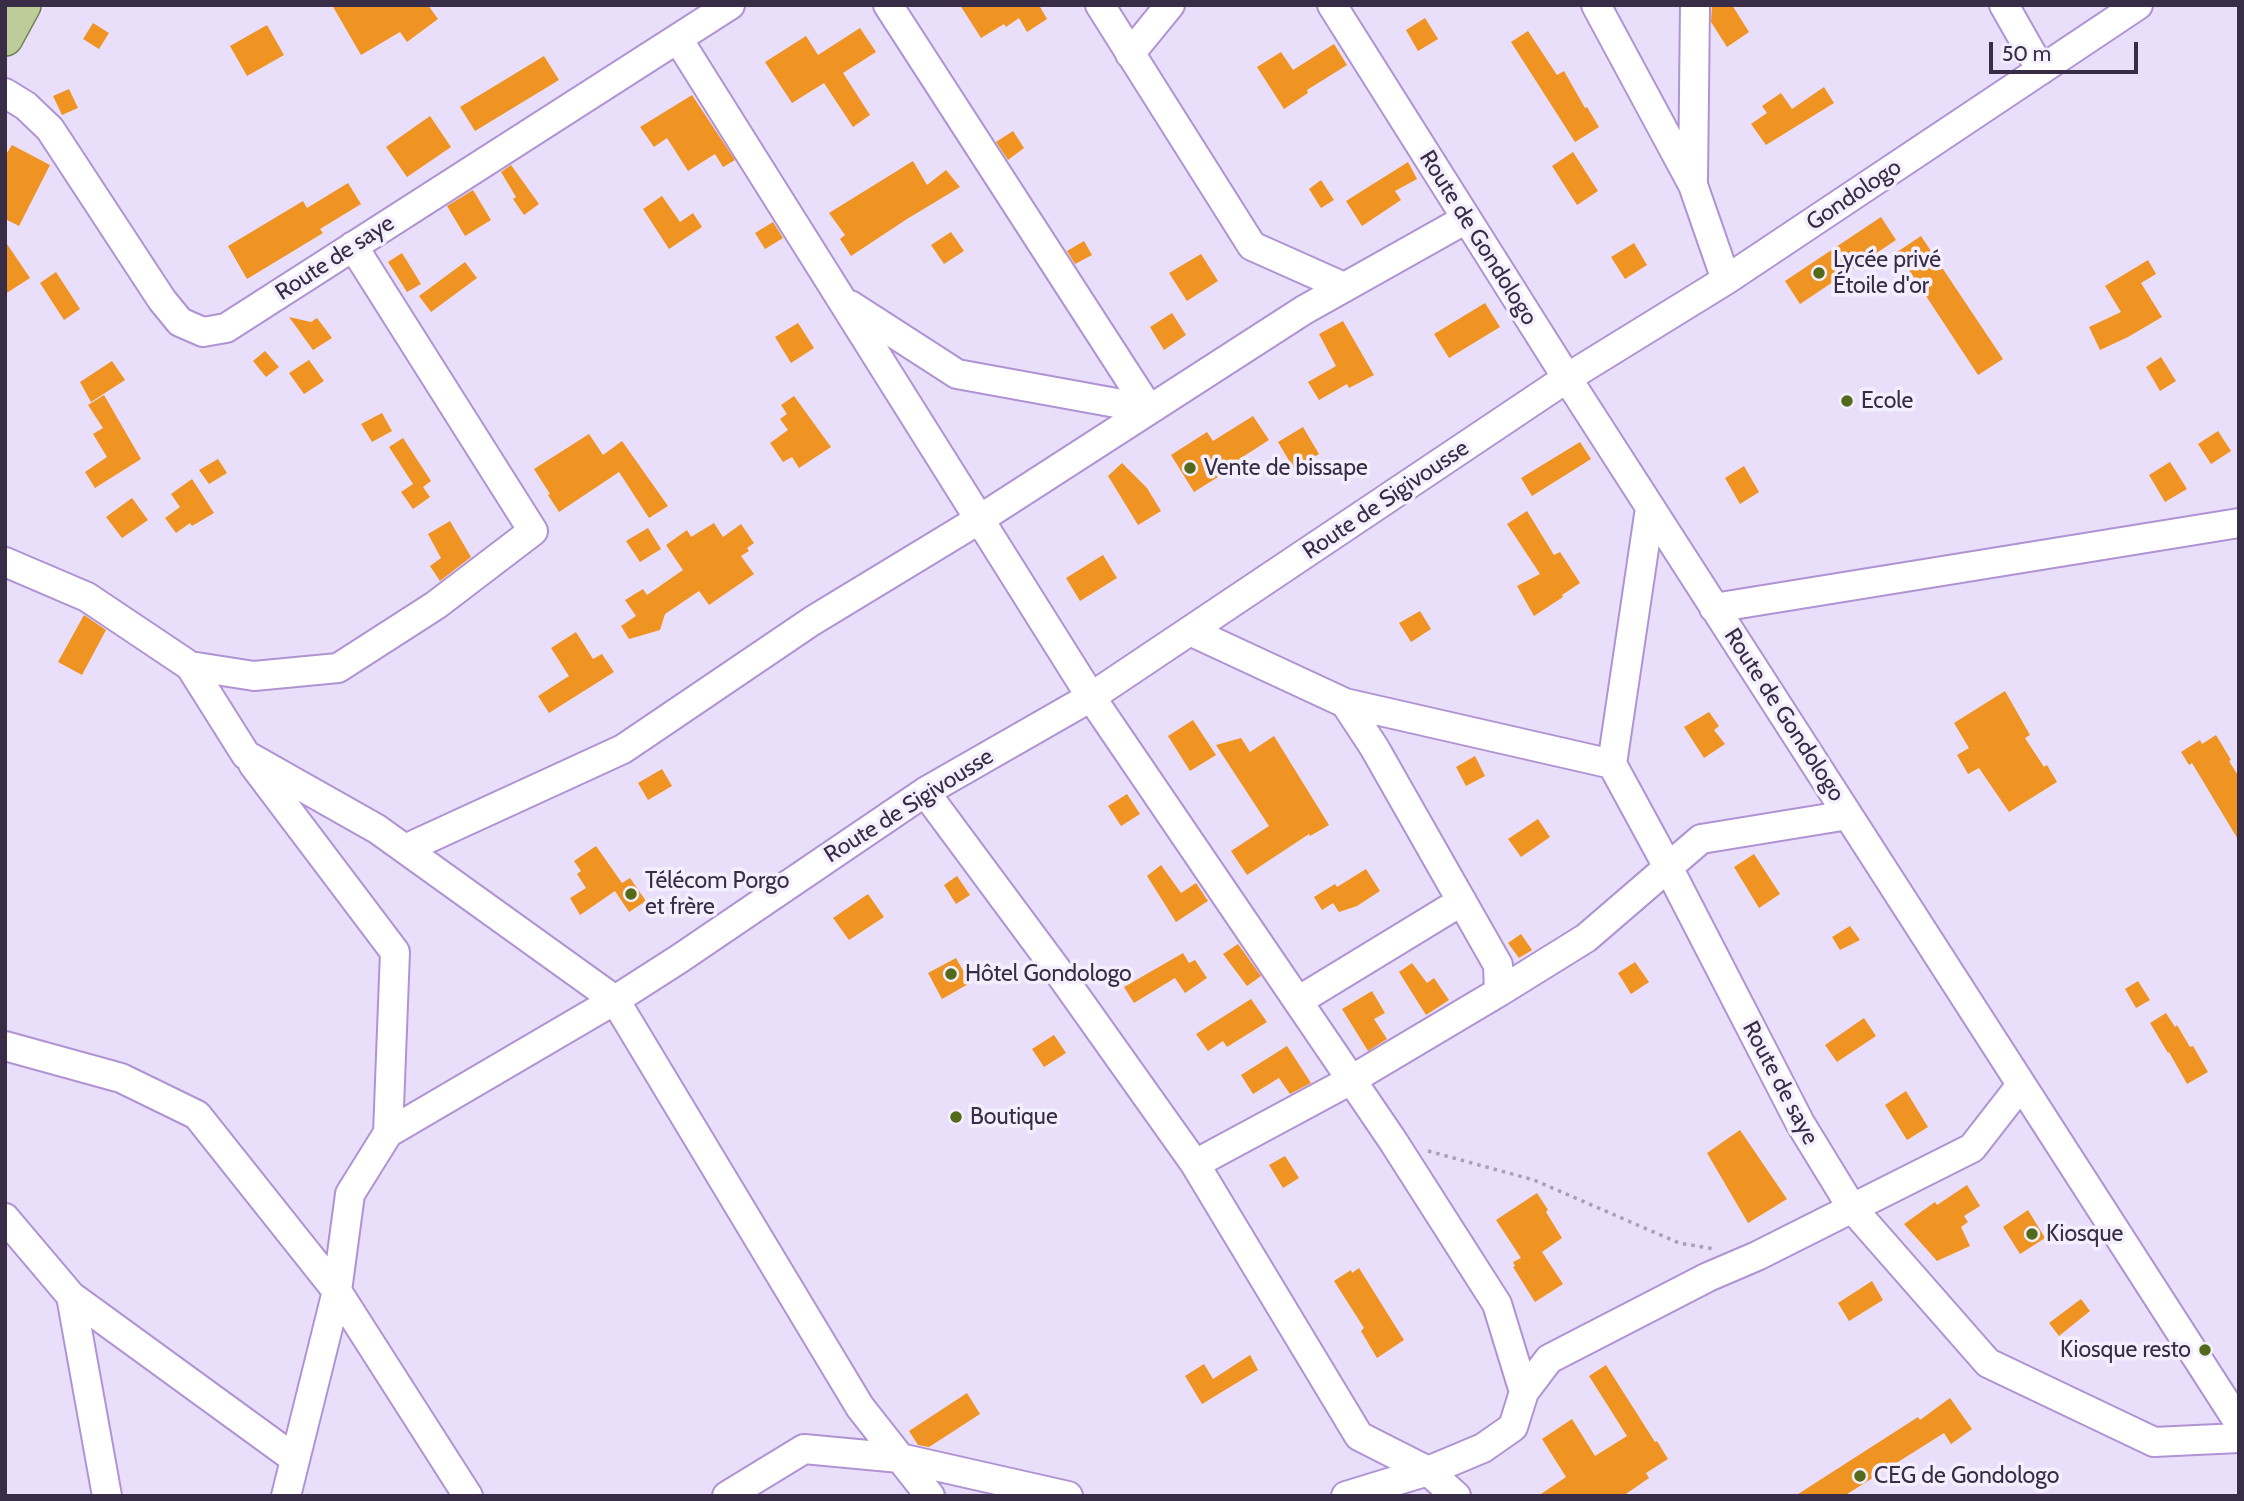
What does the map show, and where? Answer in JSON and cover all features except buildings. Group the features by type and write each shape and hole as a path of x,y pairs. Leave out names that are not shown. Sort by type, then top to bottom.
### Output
{"main road":[{"path":"5,38 23,5"}],"street":[{"name":"Route de saye","path":"5,93 26,106 50,129 162,300 180,322 203,332 226,328 730,5"},
{"path":"888,5 1149,409"},
{"path":"1100,5 1252,246 1344,287"},
{"path":"1130,54 1170,5"},
{"name":"Route de Gondologo","path":"1332,5 1650,508 2239,1423"},
{"path":"1595,5 1693,185 1726,280"},
{"path":"1693,185 1695,5"},
{"path":"2004,5 2040,70"},
{"name":"Gondologo","path":"1567,378 1726,280 2138,5"},
{"path":"678,39 1091,697 1393,1141 1497,1304 1524,1392"},
{"path":"405,849 623,748 812,621 980,519 1304,310 1466,219"},
{"path":"190,666 254,676 338,668 436,605 533,531 353,246"},
{"path":"843,301 957,374 1149,409"},
{"name":"Route de Sigivousse","path":"286,1496 337,1291 350,1194 388,1133 615,1000 925,792 1091,697 1567,378"},
{"path":"1190,631 1345,703 1612,764 1650,508"},
{"path":"1714,608 2239,523"},
{"path":"5,562 88,597 190,666 246,755 395,952 388,1133"},
{"path":"1345,703 1374,747 1498,965 1499,992"},
{"path":"246,755 377,829 615,1000 860,1407 930,1496"},
{"name":"Route de saye","path":"1612,764 1800,1123 1852,1208 1988,1363 2154,1442 2239,1438"},
{"path":"925,792 1060,974 1195,1164 1359,1436 1428,1471 1456,1496"},
{"path":"1195,1164 1350,1080 1586,938 1701,839 1848,815"},
{"path":"1298,1001 1462,901"},
{"path":"5,1046 121,1079 197,1115 337,1291 468,1496"},
{"path":"1346,1496 1428,1471 1483,1448 1513,1427 1524,1392 1549,1359 1708,1277 1756,1256 1972,1148 2021,1085"},
{"path":"5,1219 71,1296 295,1459"},
{"path":"71,1296 107,1496"},
{"path":"727,1496 804,1449 901,1458 1068,1496"}],"path":[{"path":"1393,1141 1534,1180 1679,1243 1718,1249"}],"place":[{"name":"Lycée privé Étoile d'or","path":"1819,273"},
{"name":"Ecole","path":"1847,401"},
{"name":"Vente de bissape","path":"1190,468"},
{"name":"Télécom Porgo et frère","path":"631,894"},
{"name":"Hôtel Gondologo","path":"951,974"},
{"name":"Boutique","path":"956,1117"},
{"name":"Kiosque","path":"2032,1234"},
{"name":"Kiosque resto","path":"2205,1350"},
{"name":"CEG de Gondologo","path":"1860,1476"}]}
